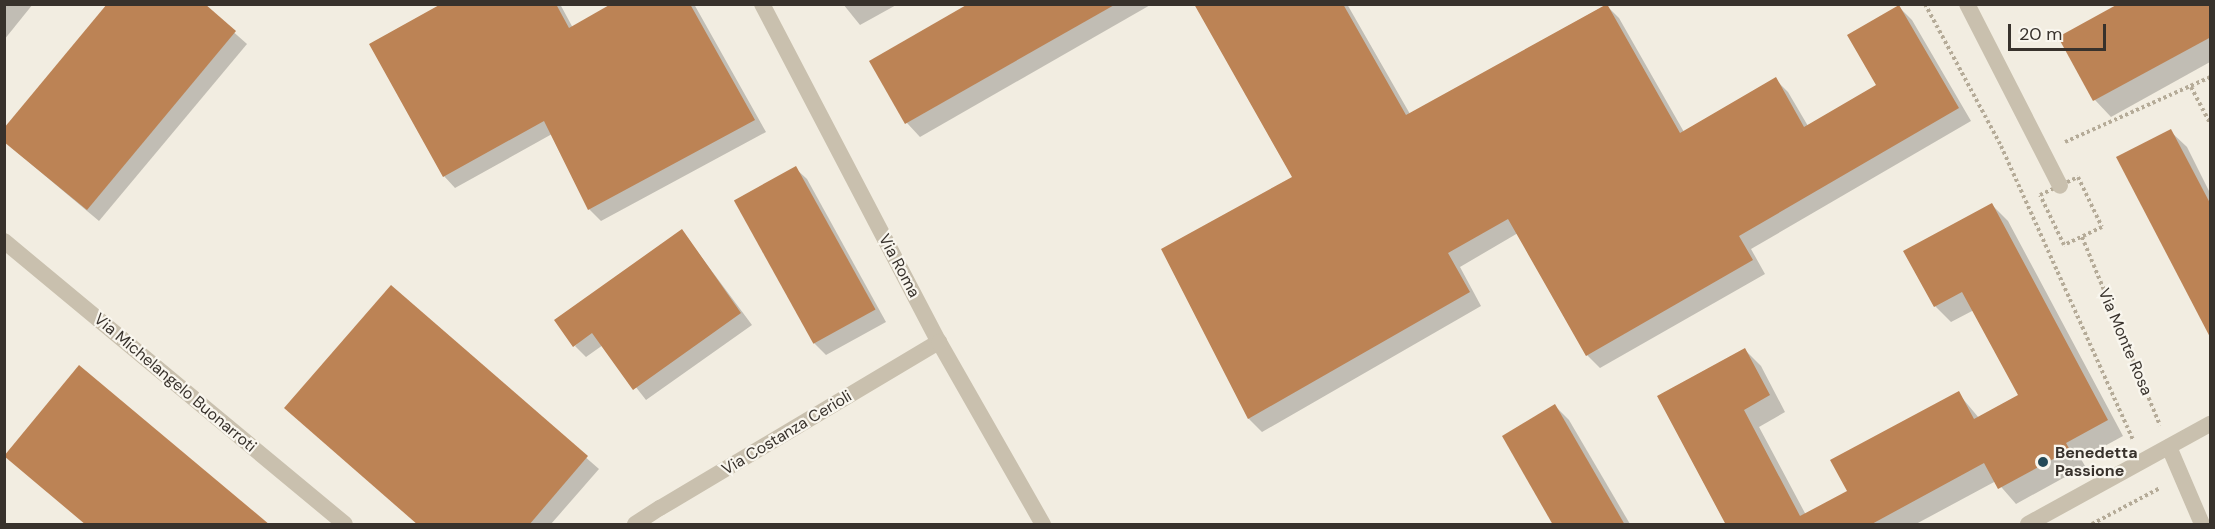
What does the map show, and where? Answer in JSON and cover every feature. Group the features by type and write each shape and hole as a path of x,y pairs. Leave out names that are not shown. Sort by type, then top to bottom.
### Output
{"street":[{"name":"Via Roma","path":"762,4 939,342 1043,525"},
{"path":"1967,4 2060,186"},
{"name":"Via Michelangelo Buonarroti","path":"4,241 345,525"},
{"name":"Via Costanza Cerioli","path":"635,525 939,342"},
{"path":"2028,525 2211,424"},
{"path":"2169,447 2202,525"}],"path":[{"path":"1926,4 2001,146 2143,461"},
{"path":"2067,152 2063,143 2211,77"},
{"path":"2191,87 2211,123"},
{"path":"2074,169 2078,177 2102,227 2064,245 2040,195 2078,177"},
{"name":"Via Monte Rosa","path":"2082,237 2169,447"},
{"path":"2092,525 2181,476"}],"building":[{"path":"107,4 205,4 236,31 87,210 4,142 4,128"},
{"path":"441,4 556,4 569,28 611,4 690,4 755,120 588,210 544,121 443,177 369,44"},
{"path":"968,4 1116,4 905,124 869,61"},
{"path":"1194,4 1343,4 1406,115 1607,4 1680,133 1776,77 1804,127 1876,85 1847,35 1899,5 1959,108 1739,236 1753,260 1586,356 1508,219 1448,253 1470,292 1248,419 1161,249 1292,177"},
{"path":"2118,4 2211,4 2211,37 2093,101 2058,37"},
{"path":"2171,129 2211,205 2211,339 2116,157"},
{"path":"796,166 876,309 813,344 734,200"},
{"path":"1992,203 2108,420 2066,443 2070,450 1998,489 1984,463 1870,525 1726,525 1657,396 1745,348 1770,395 1744,410 1800,516 1847,491 1830,460 1959,391 1974,419 2018,395 1962,292 1934,307 1903,251"},
{"path":"682,229 741,313 633,390 592,333 573,347 554,320"},
{"path":"391,285 588,456 529,525 418,525 284,408"},
{"path":"79,365 270,525 86,525 4,456"},
{"path":"1555,404 1625,525 1553,525 1502,436"}],"place":[{"name":"Benedetta Passione","path":"2043,462"}]}
